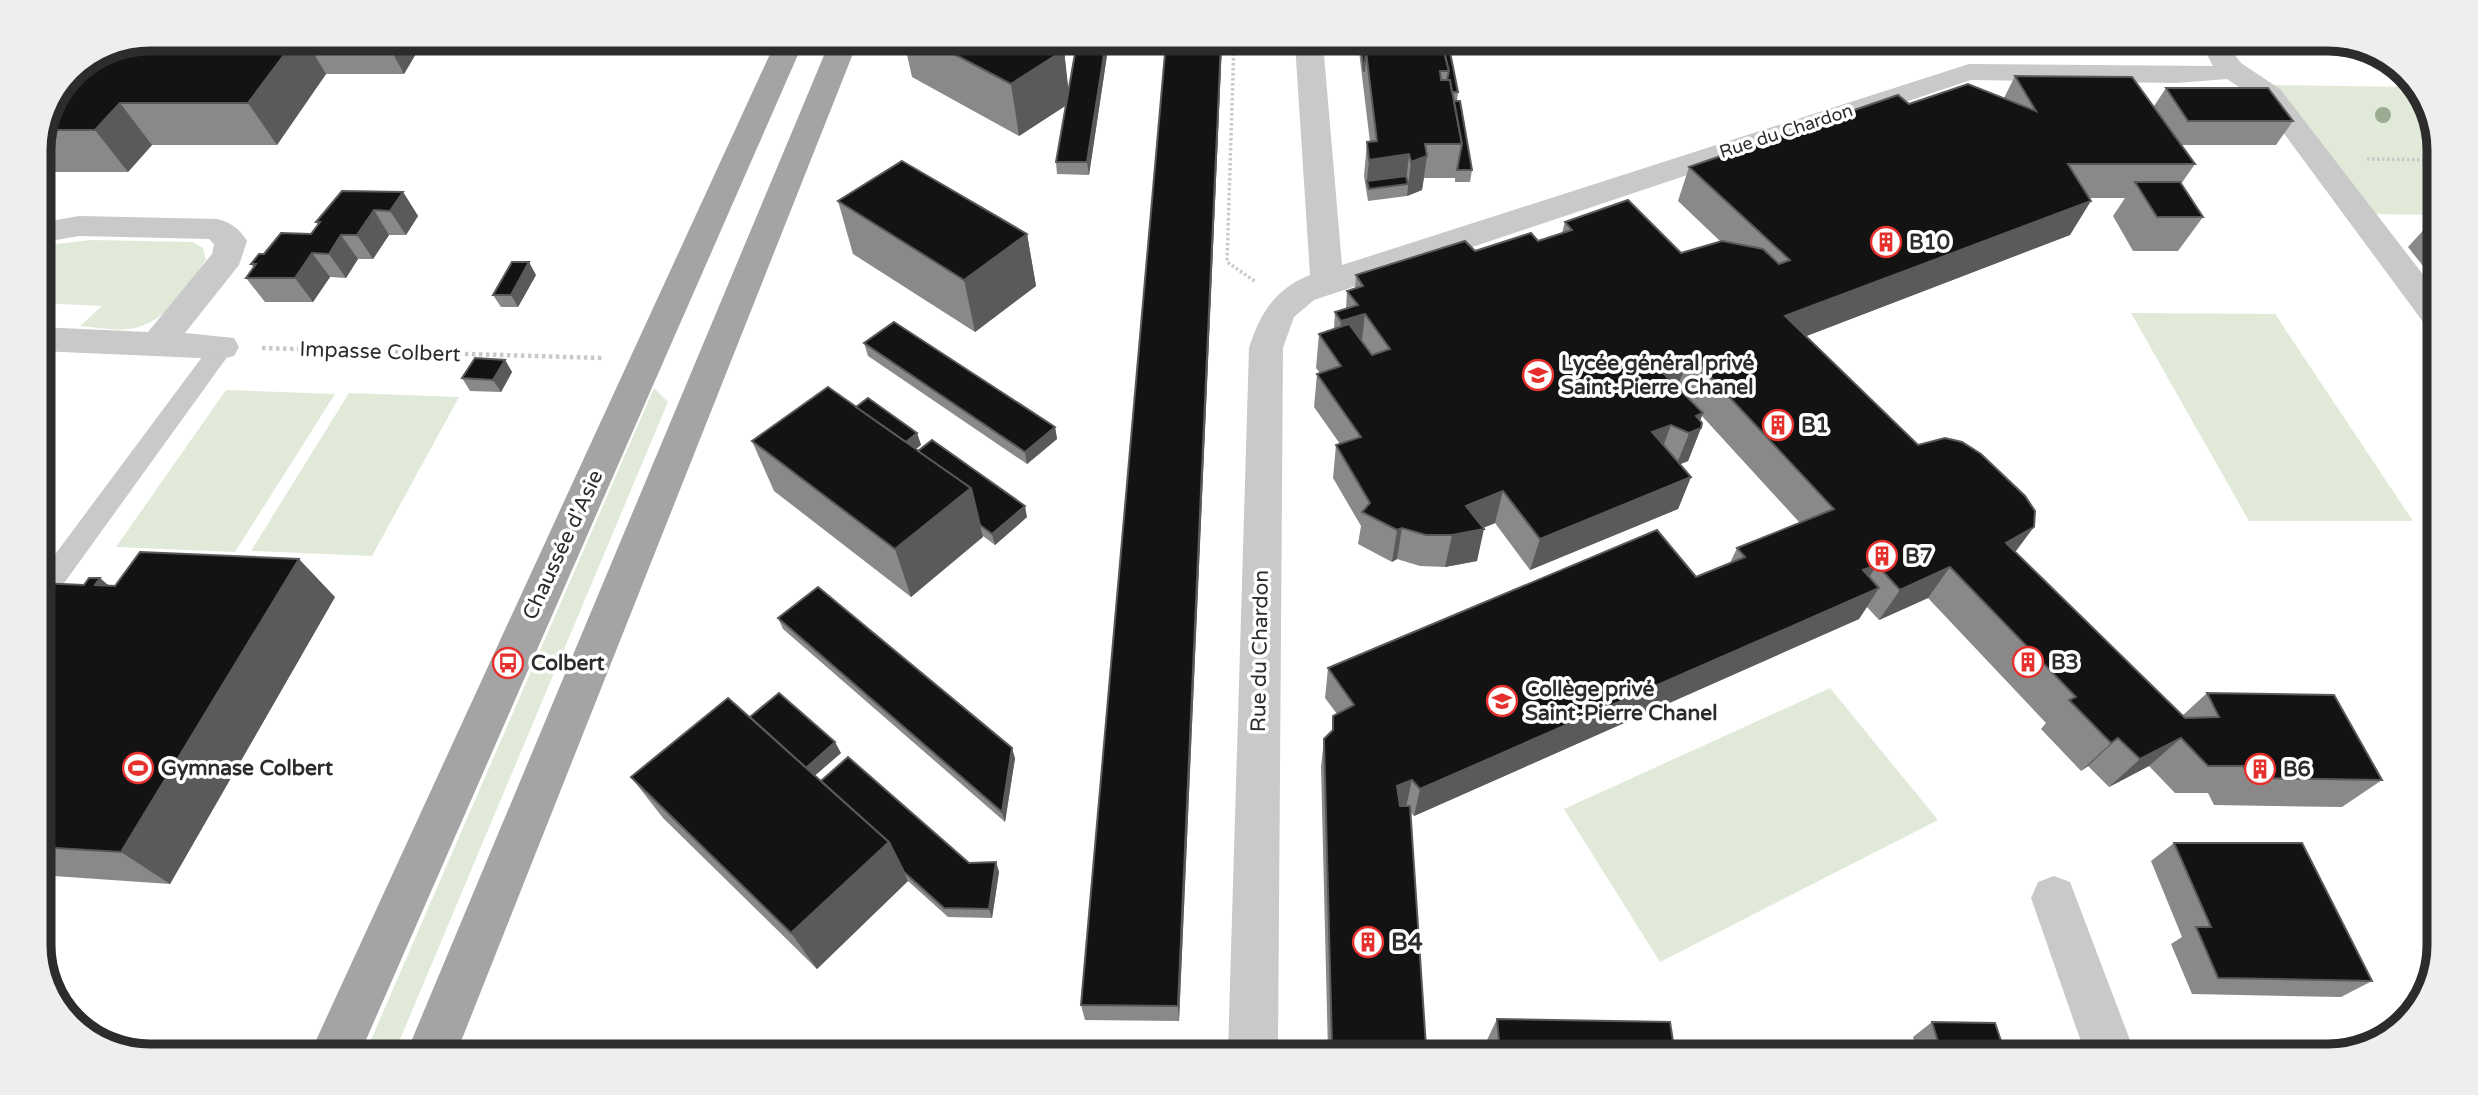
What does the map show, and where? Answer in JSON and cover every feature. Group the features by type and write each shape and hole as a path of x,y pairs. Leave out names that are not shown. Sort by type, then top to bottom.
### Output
{"main road":[{"name":"Chaussée d'Asie","path":"339,1044 786,51"},
{"path":"435,1044 840,51"}],"street":[{"path":"1310,51 1327,281"},
{"path":"2223,58 2270,95 2427,303"},
{"name":"Rue du Chardon","path":"1253,1044 1266,348 1272,325 1285,302 1302,290 1327,281 1969,72 2215,74 2223,58"},
{"path":"51,231 79,226 216,229 231,241 228,257 157,344"},
{"path":"51,340 222,347"},
{"path":"2054,898 2107,1044"}],"lane":[{"path":"51,580 222,347"}],"path":[{"path":"1234,51 1227,262 1259,284"},
{"path":"2317,158 2427,160"},
{"name":"Impasse Colbert","path":"222,347 603,358"}],"green space":[{"path":"2270,85 2404,87 2407,90 2424,124 2427,144 2427,215 2369,214"},
{"path":"91,240 192,242 203,248 206,260 183,293 155,320 130,329 80,326 102,306 51,304 51,245"},
{"path":"2131,313 2275,314 2413,521 2249,521"},
{"path":"654,388 668,402 398,1044 369,1044"},
{"path":"226,390 335,394 235,552 116,547"},
{"path":"349,393 459,397 372,556 251,551"},
{"path":"1830,688 1938,820 1660,962 1564,809"}],"building":[{"path":"150,51 287,51 248,103 120,103 95,130 53,130 61,106 71,90 85,75 112,58"},
{"path":"948,51 1062,51 1011,84"},
{"path":"1075,51 1105,51 1087,162 1056,162"},
{"path":"1165,51 1221,51 1178,1006 1081,1005"},
{"path":"1361,51 1366,51 1364,72"},
{"path":"1366,51 1444,51 1449,71 1440,71 1441,80 1450,80 1462,144 1425,144 1427,156 1411,162 1409,154 1369,160 1367,142 1377,141"},
{"path":"1444,51 1450,51 1458,92 1452,92 1450,80 1447,80 1449,71"},
{"path":"2015,76 2132,77 2195,164 2068,164 2091,201 1785,316 1918,445 1945,438 1962,442 1981,454 2025,496 2035,511 2034,527 2006,543 2185,718 2219,717 2207,693 2334,695 2382,780 2249,778 2243,766 2208,766 2181,738 2140,759 2118,738 2111,743 2069,700 2076,697 1950,567 1900,590 1877,565 1863,570 1879,588 1420,789 1412,780 1397,786 1400,806 1410,806 1426,1044 1332,1044 1324,739 1333,730 1333,716 1354,705 1328,668 1657,530 1696,577 1745,557 1737,548 1834,509 1690,355 1657,367 1703,413 1696,416 1702,423 1701,428 1689,433 1671,425 1652,432 1691,477 1540,539 1503,491 1466,506 1484,529 1452,535 1426,535 1402,528 1397,530 1362,512 1370,503 1336,445 1361,437 1317,374 1341,366 1319,334 1349,324 1372,355 1390,349 1365,314 1341,321 1335,312 1358,305 1347,291 1363,286 1356,275 1465,241 1475,251 1531,233 1538,241 1572,230 1565,222 1628,200 1681,253 1722,241 1763,249 1779,264 1790,260 1689,167 1898,95 1909,104 1968,84 2036,111"},
{"path":"2166,88 2268,88 2293,121 2188,121"},
{"path":"1454,101 1460,101 1472,170 1457,170 1462,144"},
{"path":"902,161 1027,234 964,280 838,201"},
{"path":"1406,176 1408,184 1369,189 1367,181"},
{"path":"2135,182 2180,182 2203,217 2157,217"},
{"path":"342,191 403,192 390,211 374,210 357,235 341,235 329,254 312,253 295,278 246,278 256,264 251,264 259,254 264,254 281,233 311,234 320,222 316,222"},
{"path":"512,262 529,262 511,295 493,295"},
{"path":"894,322 1055,427 1025,452 864,343"},
{"path":"475,358 505,360 493,380 462,378"},
{"path":"828,387 971,488 895,549 752,441"},
{"path":"868,398 917,433 906,442 856,407"},
{"path":"932,440 1025,506 992,534 980,525 971,488 918,451"},
{"name":"Gymnase Colbert","path":"140,552 299,559 121,852 51,848 51,584 84,585 89,578 100,578 95,585 115,586"},
{"path":"818,587 1012,748 1002,812 778,618"},
{"path":"779,693 835,742 806,768 750,717"},
{"path":"728,698 889,842 791,933 631,777"},
{"path":"848,757 969,863 996,862 989,909 944,908 904,872 889,842 821,781"},
{"path":"2174,843 2302,843 2372,981 2218,978 2196,927 2211,927"},
{"path":"1497,1019 1670,1022 1673,1044 1499,1044"},
{"path":"1932,1022 1995,1023 2001,1041 2044,1044 1939,1044"}],"place":[{"name":"B10","path":"1886,242"},
{"name":"Lycée général privé Saint-Pierre Chanel","path":"1538,375"},
{"name":"B1","path":"1778,425"},
{"name":"B7","path":"1882,556"},
{"name":"B3","path":"2028,662"},
{"name":"Colbert","path":"508,663"},
{"name":"Collège privé Saint-Pierre Chanel","path":"1502,701"},
{"name":"Gymnase Colbert","path":"138,768"},
{"name":"B6","path":"2260,769"},
{"name":"B4","path":"1368,942"}]}
